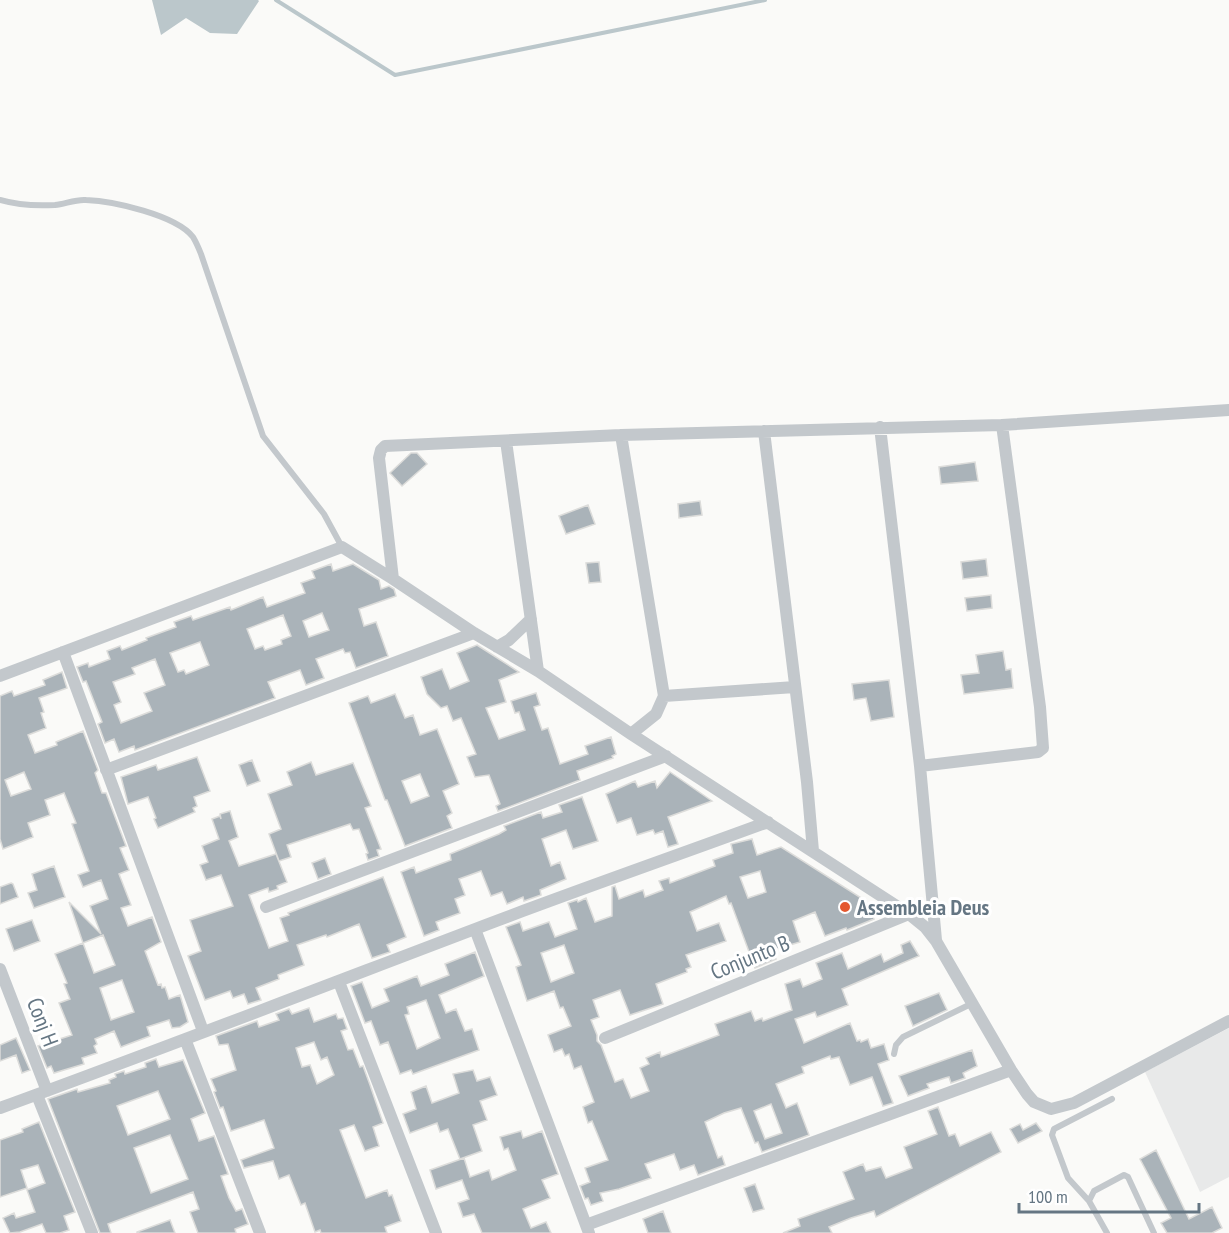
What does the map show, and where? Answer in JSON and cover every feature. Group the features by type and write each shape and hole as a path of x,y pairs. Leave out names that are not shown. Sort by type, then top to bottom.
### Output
{"street":[{"path":"393,579 379,458 385,446 621,435 1002,425 1229,410"},
{"path":"920,766 1038,752 1043,748 1040,707 1002,425"},
{"path":"880,427 920,766 936,941"},
{"path":"764,431 813,851"},
{"path":"621,435 664,696 656,714 631,734"},
{"path":"506,441 538,671"},
{"path":"0,676 342,547 474,633 538,671 926,927 1011,1070 1034,1102 1051,1109 1062,1107 1229,1021"},
{"path":"497,647 509,640 531,619"},
{"path":"106,770 474,633"},
{"path":"63,652 203,1031"},
{"path":"664,696 795,687"},
{"path":"266,907 666,756"},
{"path":"0,1108 768,822"},
{"name":"Conjunto B","path":"606,1038 909,914"},
{"path":"476,929 587,1229 1011,1070"},
{"name":"Conj H","path":"0,969 92,1233"},
{"path":"339,982 436,1233"},
{"path":"184,1039 260,1233"}],"lane":[{"path":"0,201 13,204 56,205 85,200 122,206 152,213 179,226 193,237 263,436 324,514 342,547"},
{"path":"894,1054 896,1045 903,1037 973,1003"},
{"path":"1107,1233 1089,1201 1068,1178 1052,1135 1054,1129 1112,1099"},
{"path":"1089,1201 1094,1191 1126,1175 1154,1233"}],"shaded area":[{"path":"152,0 259,1 237,34 210,33 186,18 161,35"},
{"path":"1229,1028 1229,1177 1200,1192 1145,1072"}],"building":[{"path":"411,453 417,453 427,464 402,486 390,473"},
{"path":"975,462 978,481 941,484 939,467"},
{"path":"700,501 702,515 679,518 678,504"},
{"path":"588,505 595,524 566,534 559,516"},
{"path":"986,559 988,576 963,579 961,562"},
{"path":"599,562 601,582 589,583 586,563"},
{"path":"331,564 333,571 353,564 379,580 381,589 389,586 394,589 396,596 359,609 364,626 376,622 388,656 356,668 350,652 345,653 343,649 316,659 324,678 306,685 300,670 268,682 275,698 135,750 134,746 119,752 114,739 105,743 98,724 102,722 86,681 83,682 77,667 88,663 89,667 110,659 107,651 120,646 122,650 147,640 146,638 176,627 174,622 191,616 193,620 230,607 231,610 263,597 267,607 305,593 301,583 315,578 312,571","holes":["322,613 329,630 309,637 303,621","283,615 291,636 281,640 282,644 265,650 263,646 255,649 247,629","200,642 209,665 186,674 184,670 178,672 170,653","155,659 165,685 144,693 152,711 121,723 114,705 121,702 113,682 135,674 132,668"]},
{"path":"991,595 992,608 967,611 965,598"},
{"path":"477,645 519,672 499,680 506,702 486,708 499,739 525,730 519,712 515,713 511,701 536,693 540,705 534,707 542,730 548,728 560,764 588,754 585,746 611,737 616,754 612,756 613,758 577,771 580,780 498,811 496,806 500,804 489,775 475,777 467,757 476,754 461,718 453,721 447,706 441,708 427,694 421,677 442,669 450,689 469,681 457,653"},
{"path":"1003,651 1006,670 1011,669 1013,688 964,694 961,675 979,673 976,655"},
{"path":"62,672 67,688 39,698 46,728 28,735 35,753 57,745 56,742 83,731 98,770 95,773 102,793 106,793 126,846 120,848 129,870 119,874 131,905 121,908 128,926 152,917 161,942 145,951 158,985 165,987 169,999 180,995 188,1022 180,1027 172,1028 169,1020 147,1027 150,1036 121,1047 114,1031 95,1039 97,1044 94,1046 97,1053 82,1058 84,1064 54,1073 51,1066 47,1068 38,1046 72,1035 59,1003 70,999 64,984 67,983 55,954 83,943 69,902 101,934 90,906 108,899 101,880 83,887 78,875 89,871 72,824 76,823 64,793 45,800 50,815 28,823 33,837 3,849 0,839 0,696 12,691 14,696 45,685 43,680","holes":["24,772 31,789 11,796 5,780","103,935 115,965 94,973 83,943","122,980 134,1012 111,1020 100,988"]},
{"path":"889,680 894,717 871,721 866,698 854,700 852,684"},
{"path":"395,694 405,718 413,715 420,735 437,729 459,784 443,791 452,813 447,816 452,828 405,846 387,800 385,800 349,703 368,696 371,703","holes":["420,774 429,796 411,803 402,781"]},
{"path":"197,757 210,791 194,797 197,806 193,808 195,812 158,828 148,797 128,804 121,777 156,765 158,770"},
{"path":"252,760 260,781 247,786 239,765"},
{"path":"311,762 316,775 353,763 371,806 365,808 381,849 377,850 379,856 368,860 366,854 368,853 359,829 353,830 350,824 287,845 291,857 279,861 269,834 281,829 268,794 292,785 287,772"},
{"path":"670,772 712,801 668,817 678,844 668,847 663,831 655,834 653,830 637,835 631,818 617,823 606,794 635,781 638,787 655,781 657,788"},
{"path":"582,797 598,841 573,849 566,830 542,839 551,866 560,862 566,879 540,890 541,895 524,901 523,897 507,904 502,892 491,896 481,871 459,879 465,895 455,899 460,913 436,922 439,930 424,936 401,872 414,867 416,873 451,860 450,854 499,834 506,830 504,826 541,812 543,818 562,812 559,805"},
{"path":"230,811 238,837 229,841 239,866 276,854 287,882 277,886 278,889 269,892 268,888 249,895 269,948 288,941 280,918 289,915 288,913 383,877 406,937 387,945 390,952 372,958 359,924 327,937 326,935 297,945 304,965 278,975 279,979 256,988 261,1000 248,1004 244,994 233,998 230,991 205,1000 188,956 201,951 190,920 233,906 221,875 206,880 200,865 208,862 202,846 219,839 212,819 220,816 221,819 220,814"},
{"path":"752,839 757,855 781,847 866,901 874,919 825,936 815,912 793,921 800,942 773,950 776,959 755,968 731,903 729,904 726,896 690,912 697,931 719,923 726,941 686,955 691,967 686,969 687,972 656,984 663,1004 630,1015 620,990 593,1000 599,1017 591,1020 597,1041 601,1045 615,1082 623,1079 631,1098 649,1091 640,1068 649,1064 646,1058 660,1052 661,1057 719,1035 715,1024 751,1011 755,1021 762,1018 763,1021 792,1010 785,984 800,979 803,987 822,979 816,963 842,953 848,969 881,954 884,962 903,953 901,945 910,941 919,956 842,989 848,1005 817,1017 815,1012 795,1019 804,1043 850,1023 857,1041 868,1039 871,1048 884,1044 889,1060 878,1064 893,1103 883,1106 872,1077 850,1085 839,1057 831,1059 830,1056 802,1067 804,1073 776,1084 786,1108 797,1103 809,1135 762,1152 758,1142 755,1143 741,1108 724,1113 705,1122 718,1158 722,1156 725,1165 698,1175 694,1165 680,1170 674,1154 645,1164 651,1178 600,1193 603,1201 591,1205 588,1198 585,1199 580,1186 590,1182 585,1168 608,1160 592,1121 588,1123 583,1107 594,1102 581,1066 574,1069 569,1054 565,1056 562,1049 554,1052 548,1035 571,1026 563,1007 560,1008 554,991 527,1001 516,967 521,965 506,927 520,922 523,931 549,922 555,937 577,929 568,903 586,898 595,922 612,916 612,887 615,886 619,899 643,890 645,897 663,890 659,881 669,878 670,883 715,866 713,860 733,853 731,844","holes":["760,871 766,892 748,898 740,877","564,945 574,973 551,982 541,953","771,1104 782,1133 765,1139 754,1111"]},
{"path":"325,858 331,874 318,879 312,863"},
{"path":"54,866 65,897 34,908 28,893 37,890 32,874"},
{"path":"11,883 18,897 0,904 0,887"},
{"path":"32,920 40,941 14,951 6,929"},
{"path":"475,952 484,976 439,995 446,1013 456,1009 465,1031 472,1029 479,1050 413,1074 411,1070 400,1074 388,1042 380,1045 371,1021 365,1023 351,986 362,982 372,1008 389,1001 384,989 417,976 421,986 449,975 445,964","holes":["426,1000 440,1038 417,1049 405,1015 409,1014 407,1007"]},
{"path":"939,993 947,1010 913,1026 905,1006"},
{"path":"309,1008 314,1022 336,1014 338,1019 343,1018 347,1029 341,1031 348,1050 353,1049 360,1067 363,1066 383,1123 373,1127 379,1146 365,1151 354,1125 340,1130 366,1198 387,1190 389,1196 392,1195 401,1221 385,1227 387,1233 321,1233 320,1230 315,1232 305,1203 301,1205 289,1175 279,1179 273,1161 244,1168 241,1160 274,1148 264,1120 231,1131 223,1107 220,1108 211,1079 236,1070 228,1044 219,1045 216,1036 257,1021 259,1027 279,1020 276,1014 289,1009 292,1014","holes":["314,1042 321,1060 327,1057 334,1075 317,1084 310,1065 302,1067 296,1048"]},
{"path":"16,1038 30,1070 22,1073 16,1055 0,1061 0,1045"},
{"path":"972,1050 977,1066 963,1073 965,1078 951,1083 949,1077 945,1078 927,1084 929,1088 908,1096 899,1076"},
{"path":"156,1059 159,1067 183,1060 205,1113 191,1119 199,1141 214,1136 228,1174 221,1176 229,1198 236,1211 242,1209 248,1224 235,1229 236,1233 198,1233 190,1212 199,1209 193,1192 108,1224 111,1233 100,1233 48,1099 77,1089 78,1092 110,1083 109,1080 116,1077 115,1074 124,1071 125,1074 146,1067 145,1063","holes":["158,1091 170,1119 128,1135 117,1106","170,1135 188,1179 151,1193 134,1148"]},
{"path":"473,1070 477,1081 490,1077 497,1095 480,1101 487,1120 473,1125 482,1151 460,1159 448,1129 440,1132 437,1123 410,1133 403,1114 416,1109 411,1092 426,1086 432,1103 459,1093 453,1074"},
{"path":"938,1107 949,1136 955,1134 960,1146 991,1132 1001,1152 876,1217 874,1211 851,1218 829,1227 832,1233 783,1233 800,1226 798,1219 854,1199 843,1172 863,1164 866,1171 881,1167 886,1178 912,1168 904,1147 937,1134 928,1111"},
{"path":"39,1122 75,1212 64,1216 69,1230 60,1233 46,1233 42,1224 10,1233 3,1218 14,1213 16,1218 35,1212 27,1190 45,1183 38,1165 21,1170 27,1188 0,1197 0,1140 23,1132 22,1129"},
{"path":"1036,1123 1042,1131 1018,1143 1010,1129 1020,1124 1023,1130"},
{"path":"521,1131 523,1138 542,1131 558,1174 542,1180 550,1198 523,1209 531,1228 546,1222 551,1233 482,1233 474,1214 463,1217 458,1203 469,1199 462,1180 436,1189 430,1170 464,1158 470,1177 489,1170 492,1180 516,1170 508,1148 504,1150 500,1137"},
{"path":"1156,1150 1189,1219 1212,1207 1222,1228 1212,1233 1167,1233 1161,1223 1171,1218 1140,1159"},
{"path":"755,1184 764,1209 753,1212 744,1188"},
{"path":"663,1211 671,1233 648,1233 643,1219"},
{"path":"170,1220 175,1233 137,1233 137,1232"}],"waterway":[{"path":"276,0 395,75 765,0"}],"place":[{"name":"Assembleia Deus","path":"845,907"}]}
